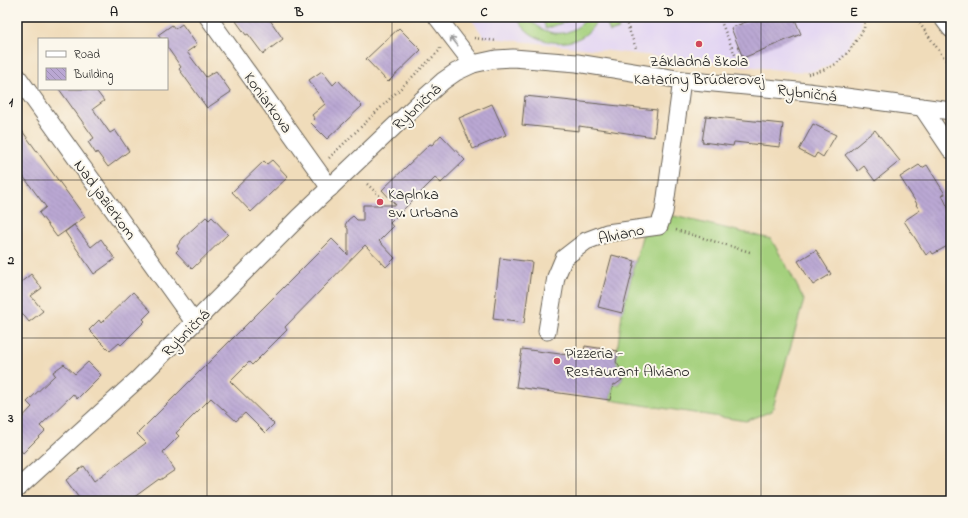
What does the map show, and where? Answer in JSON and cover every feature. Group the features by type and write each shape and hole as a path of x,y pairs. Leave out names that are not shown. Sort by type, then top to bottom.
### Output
{"street":[{"name":"Koniarkova","path":"208,17 330,188"},
{"path":"437,17 473,64"},
{"path":"942,17 951,29"},
{"name":"Rybničná","path":"17,488 138,379 298,218 443,81 456,72 473,64 496,59 530,59 577,63 682,80 742,74 808,92 951,111"},
{"name":"Nad jazierkom","path":"17,76 194,322"},
{"name":"Alviano","path":"547,331 556,278 564,258 586,241 607,233 659,226 664,212 682,80"},
{"path":"922,107 951,150"}],"path":[{"path":"624,17 636,48"},
{"path":"719,17 742,74"},
{"path":"804,75 821,71 836,64 849,51 864,29 865,17"},
{"path":"915,17 951,65"},
{"path":"326,160 440,50 440,40 438,37 503,42"},
{"path":"731,68 742,74"},
{"path":"367,184 384,200"},
{"path":"659,225 750,252"}],"shaded area":[{"name":"Základná škola Kataríny Brúderovej","path":"470,17 862,17 861,27 845,51 826,67 810,72 484,37"}],"green space":[{"path":"517,17 527,18 546,31 559,33 572,30 583,23 588,17 598,17 591,29 582,37 570,41 558,42 545,41 534,36 524,28"},
{"path":"542,17 577,17 546,29"},
{"path":"604,17 615,17 619,29 610,32"},
{"path":"657,212 771,239 804,300 772,411 746,421 610,400 613,384 618,385 622,380 623,373 621,369 615,368 622,313 645,225 654,223"}],"building":[{"path":"233,17 268,17 283,39 263,54 248,34 246,35"},
{"path":"758,17 794,17 801,34 743,58 731,28"},
{"path":"182,24 197,45 187,52 206,77 216,71 231,92 207,108 179,69 181,67 168,48 168,38 160,38 158,35 172,25 175,29"},
{"path":"399,28 421,50 388,82 366,59"},
{"path":"322,71 333,85 338,80 362,106 327,139 311,123 315,119 312,115 325,104 309,80"},
{"path":"60,90 96,90 104,101 93,109 110,133 115,130 129,151 108,167 97,152 96,154 88,142 94,138"},
{"path":"525,96 657,110 654,137 579,126 579,131 522,125"},
{"path":"492,104 506,135 473,149 459,118"},
{"path":"706,116 783,124 780,147 734,142 733,146 702,142"},
{"path":"17,124 85,217 57,237 39,213 46,207 17,168"},
{"path":"813,124 836,135 823,157 817,153 814,158 799,150"},
{"path":"875,130 900,161 875,181 864,166 858,171 845,155"},
{"path":"441,135 465,160 441,183 435,178 390,223 393,227 379,241 395,258 386,267 365,245 285,327 287,330 252,365 249,362 230,381 274,424 265,433 245,413 236,421 211,398 176,433 179,436 163,452 175,470 160,480 159,479 129,501 81,501 66,480 84,466 94,481 146,443 137,434 332,239 348,255 348,229 345,225 353,216 357,220 363,220 363,205 396,205 382,190"},
{"path":"272,160 288,177 251,212 232,192 264,161 267,164"},
{"path":"919,165 922,168 927,165 945,194 942,195 951,214 951,244 933,254 931,251 926,255 904,221 920,210 900,177"},
{"path":"206,217 209,220 212,217 228,234 192,269 176,252 179,249 177,246 183,238"},
{"path":"74,225 91,247 101,239 115,259 94,274 65,232"},
{"path":"816,250 831,274 813,285 798,261"},
{"path":"612,255 635,261 622,313 598,307"},
{"path":"500,258 532,262 524,323 493,319"},
{"path":"31,274 42,288 31,296 43,311 29,322 17,307 17,279 20,283"},
{"path":"133,292 151,311 143,319 145,321 121,345 119,343 110,351 89,330 99,320 101,323"},
{"path":"585,346 618,351 616,362 623,372 622,380 615,385 613,384 610,400 516,387 522,349 583,357"},
{"path":"88,362 101,375 77,399 73,394 40,426 45,431 23,453 17,446 17,423 32,407 27,402 55,375 53,372 64,364 75,374"}],"place":[{"name":"Základná škola Kataríny Brúderovej","path":"699,44"},
{"name":"Kaplnka sv. Urbana","path":"380,202"},
{"name":"Pizzeria - Restaurant Alviano","path":"557,361"}]}
